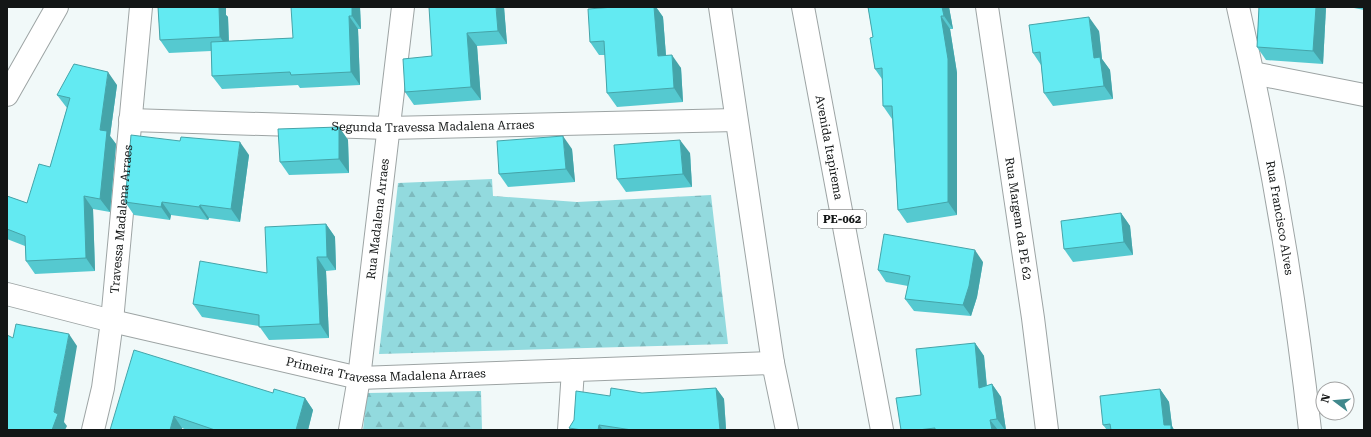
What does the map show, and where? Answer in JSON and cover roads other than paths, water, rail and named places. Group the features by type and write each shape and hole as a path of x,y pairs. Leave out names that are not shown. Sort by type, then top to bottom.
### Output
{"street":[{"path":"7,95 57,7"},
{"name":"Travessa Madalena Arraes","path":"93,430 103,388 112,321 141,7"},
{"name":"Rua Madalena Arraes","path":"350,430 359,378 403,7"},
{"path":"720,7 773,363 787,430"},
{"name":"Avenida Itapirema","path":"803,7 882,430"},
{"name":"Rua Margem da PE 62","path":"987,7 1033,318 1046,430"},
{"name":"Rua Francisco Alves","path":"1238,7 1278,198 1310,430"},
{"path":"1253,73 1364,95"},
{"name":"Segunda Travessa Madalena Arraes","path":"130,120 388,128 736,120"},
{"name":"Primeira Travessa Madalena Arraes","path":"7,294 112,321 359,378 773,363"},
{"path":"569,430 573,370"}]}
